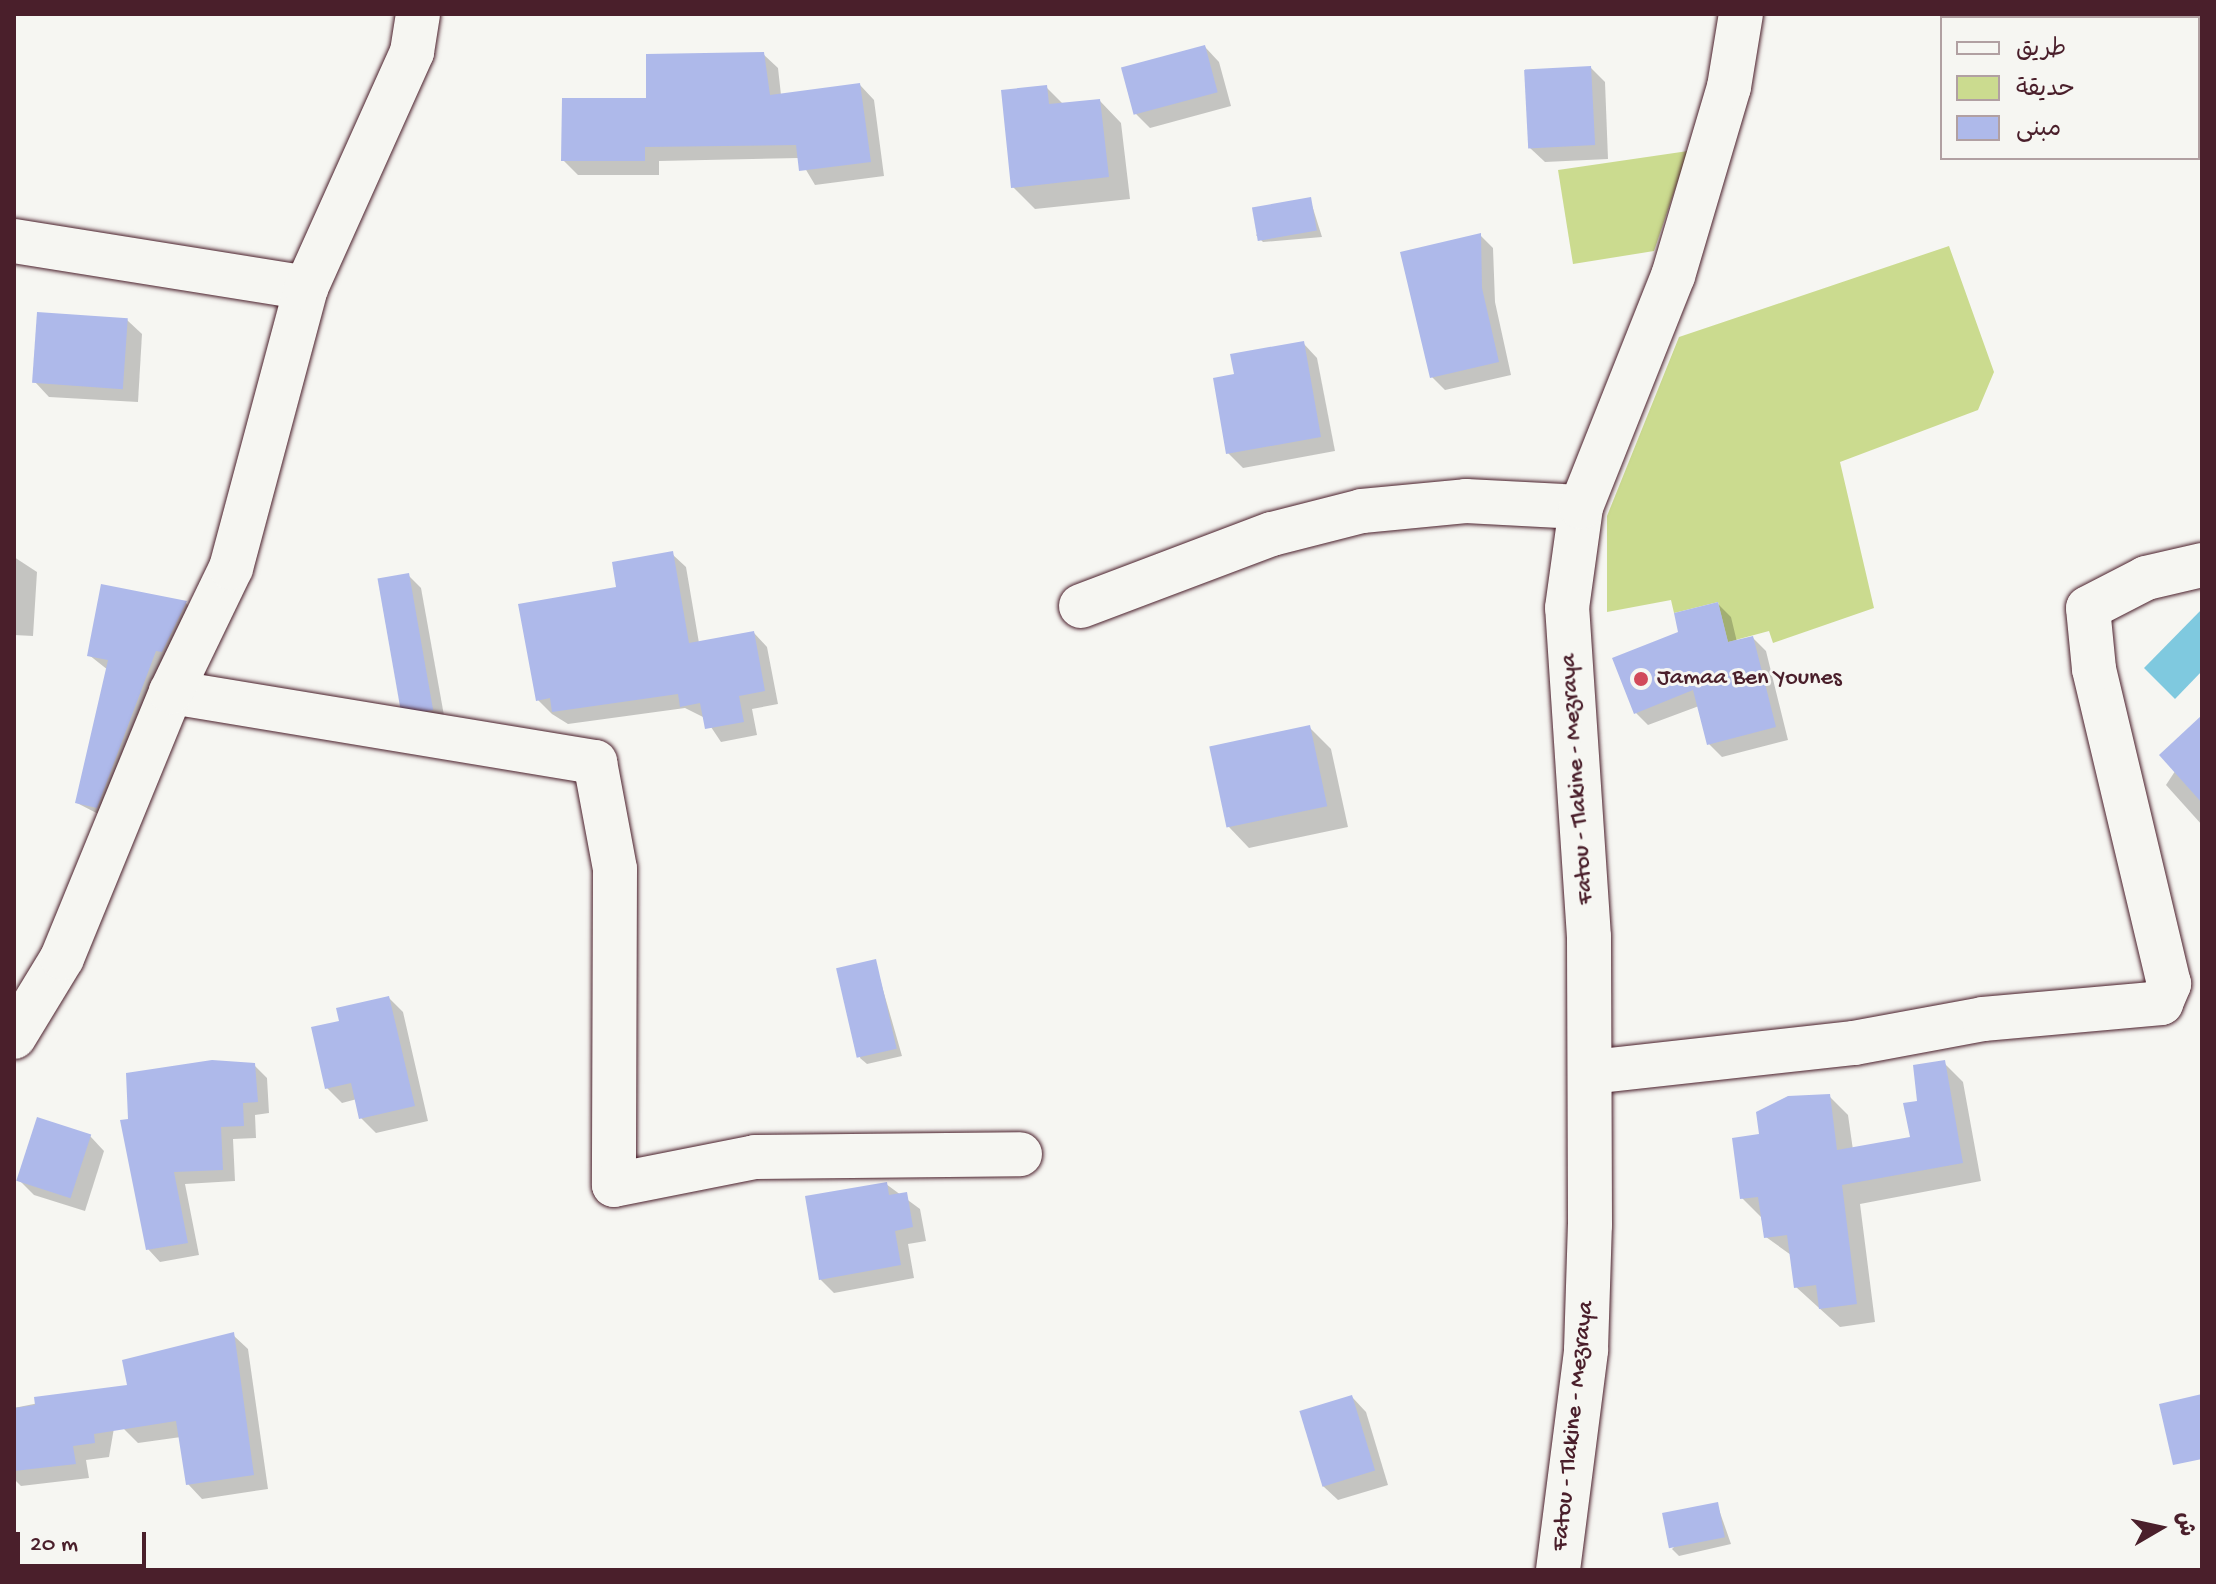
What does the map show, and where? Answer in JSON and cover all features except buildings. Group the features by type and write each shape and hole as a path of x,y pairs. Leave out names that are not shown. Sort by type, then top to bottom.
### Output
{"street":[{"path":"14,1037 62,958 171,692 231,568 306,288 412,52 418,14"},
{"name":"Fatou - Tlakine - Mezraya","path":"1558,1570 1586,1350 1591,1072 1567,608 1581,507 1673,276 1729,87 1741,14"},
{"path":"14,241 306,288"},
{"path":"1081,606 1257,539 1362,511 1466,501 1581,507"},
{"path":"1591,1072 2161,1003 2169,984 2094,669 2088,608 2146,578 2202,565"},
{"path":"171,692 595,762 615,869 614,1185 755,1157 1020,1154"}],"green space":[{"path":"1688,151 1654,251 1573,264 1558,170"},
{"path":"1949,246 1994,372 1978,410 1840,462 1874,608 1773,643 1769,631 1728,642 1718,602 1674,613 1671,600 1607,612 1607,516 1679,337"}],"water":[{"path":"2202,609 2202,671 2175,699 2144,668"}],"place":[{"name":"Jamaa Ben Younes","path":"1641,679"}]}
